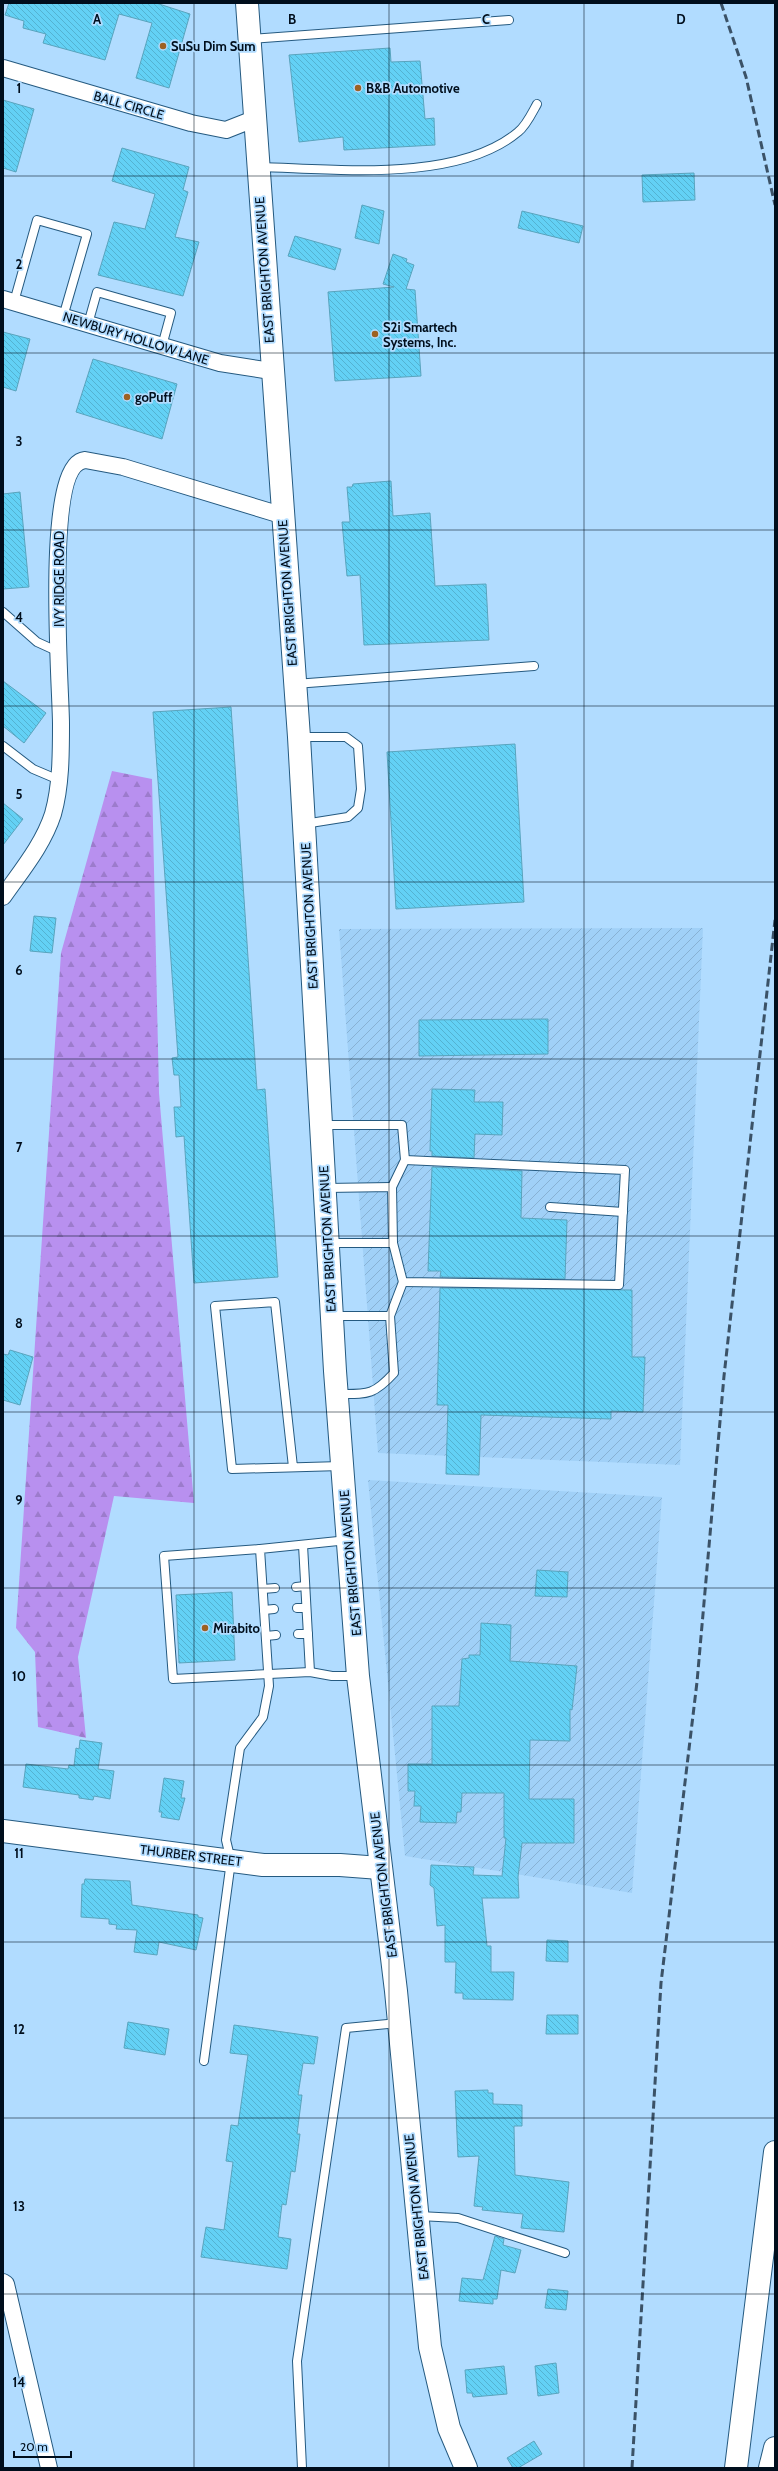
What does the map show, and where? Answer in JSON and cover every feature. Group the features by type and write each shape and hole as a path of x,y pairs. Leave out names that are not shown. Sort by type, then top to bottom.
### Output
{"main road":[{"name":"EAST BRIGHTON AVENUE","path":"247,3 281,515 299,737 331,1316 358,1676 398,2023 430,2347 450,2428 466,2468"},
{"name":"THURBER STREET","path":"3,1831 263,1865 340,1865 380,1868"},
{"path":"736,2468 775,2152"},
{"path":"770,2468 775,2448"}],"street":[{"name":"BALL CIRCLE","path":"3,68 191,123 219,129 226,130 254,119"},
{"name":"NEWBURY HOLLOW LANE","path":"8,300 220,363 271,371"},
{"name":"IVY RIDGE ROAD","path":"3,897 43,839 53,814 59,780 61,725 57,560 62,495 72,467 80,460 123,467 281,515"},
{"path":"3,2282 6,2284 49,2468"}],"lane":[{"path":"249,39 509,20"},
{"path":"257,166 340,169 429,167 486,153 519,131 537,104"},
{"path":"8,300 37,220 87,234 63,316"},
{"path":"88,324 97,292 171,313 162,346"},
{"path":"3,612 37,642 60,652"},
{"path":"294,684 534,666"},
{"path":"299,737 346,737 358,746 361,789 358,808 348,816 304,824"},
{"path":"3,746 33,769 59,780"},
{"path":"321,1125 402,1125 405,1160 392,1187 393,1243 403,1282 390,1316 394,1373 381,1388 366,1394 336,1394"},
{"path":"403,1282 619,1285 625,1170 405,1160"},
{"path":"324,1188 392,1187"},
{"path":"550,1208 623,1212"},
{"path":"327,1243 393,1243"},
{"path":"293,1467 275,1302 215,1306 232,1469 342,1466"},
{"path":"331,1316 390,1316"},
{"path":"348,1540 260,1549 164,1556 173,1679 310,1672 332,1676 358,1676"},
{"path":"303,1545 310,1672"},
{"path":"204,2061 231,1861 226,1840 240,1748 263,1717 269,1686 260,1549"},
{"path":"296,1587 305,1586"},
{"path":"263,1589 275,1588"},
{"path":"297,1608 306,1608"},
{"path":"264,1610 274,1609"},
{"path":"298,1634 308,1634"},
{"path":"266,1636 276,1635"},
{"path":"302,2468 297,2361 346,2028 398,2023"},
{"path":"416,2216 458,2218 565,2253"}],"shaded area":[{"path":"703,928 680,1465 378,1453 339,929"},
{"path":"368,1480 662,1497 632,1893 405,1856"}],"green space":[{"path":"112,771 152,779 159,1093 194,1503 114,1496 78,1657 86,1738 38,1727 35,1652 16,1628 61,953"}],"building":[{"path":"9,3 156,3 190,14 169,88 136,78 152,23 119,14 105,60 43,43 46,34 23,28 24,21 5,15"},
{"name":"B&B Automotive","path":"390,48 391,62 420,61 425,119 434,118 435,145 344,150 343,137 299,142 289,55"},
{"path":"3,100 34,109 16,172 3,168"},
{"path":"122,148 189,167 183,190 188,192 175,237 199,242 183,296 98,275 114,222 145,229 155,194 112,181"},
{"path":"694,173 695,200 643,202 642,175"},
{"path":"362,205 384,211 379,244 355,238"},
{"path":"522,211 583,226 579,243 518,228"},
{"path":"295,236 341,249 335,270 288,256"},
{"name":"S2i Smartech Systems, Inc.","path":"393,254 407,259 406,262 414,265 406,289 415,290 421,376 335,381 328,292 394,287 383,284"},
{"path":"3,332 30,339 16,391 3,387"},
{"name":"goPuff","path":"93,359 177,384 162,439 76,412"},
{"path":"391,481 393,516 430,513 435,586 486,584 489,640 364,645 360,575 347,576 342,522 350,522 347,487 352,487 353,484"},
{"path":"20,492 29,587 3,589 3,494"},
{"path":"3,681 46,713 24,743 3,726"},
{"path":"231,707 257,1090 265,1089 278,1277 194,1283 184,1136 176,1137 174,1107 181,1107 179,1075 174,1075 172,1058 178,1057 153,712"},
{"path":"515,744 524,902 396,909 387,752"},
{"path":"3,803 23,819 3,845"},
{"path":"34,916 56,918 52,953 30,951"},
{"path":"548,1019 548,1054 419,1056 419,1020"},
{"path":"432,1089 475,1090 474,1102 503,1102 502,1135 475,1134 474,1158 432,1156 432,1151 430,1151"},
{"path":"432,1167 522,1171 521,1218 567,1220 565,1279 440,1277 441,1271 428,1271"},
{"path":"440,1288 632,1290 632,1357 645,1357 643,1412 611,1411 611,1419 481,1415 479,1475 446,1474 448,1405 437,1405"},
{"path":"10,1350 33,1357 20,1405 3,1400 3,1354 8,1355"},
{"path":"537,1570 568,1572 567,1597 535,1596"},
{"name":"Mirabito","path":"232,1592 235,1660 179,1663 176,1595"},
{"path":"481,1623 511,1625 510,1661 577,1666 572,1710 570,1709 570,1741 530,1740 529,1799 574,1799 574,1843 522,1843 518,1877 519,1898 482,1898 487,1946 491,1946 491,1972 514,1972 513,2000 463,1999 463,1993 455,1993 456,1962 445,1962 445,1925 437,1926 434,1888 430,1885 431,1865 474,1867 473,1875 502,1876 506,1838 504,1838 504,1793 462,1793 461,1812 457,1812 456,1823 420,1822 421,1806 414,1806 415,1791 408,1791 408,1764 432,1764 432,1706 459,1706 462,1659 469,1658 469,1655 480,1655"},
{"path":"80,1740 102,1743 98,1769 114,1771 110,1799 94,1796 93,1800 79,1798 79,1795 23,1787 26,1764 68,1769 69,1765 74,1766 76,1748 79,1749"},
{"path":"164,1778 184,1781 181,1798 185,1798 179,1820 161,1817 162,1812 159,1812"},
{"path":"85,1879 130,1881 132,1905 198,1915 198,1917 203,1918 196,1950 159,1942 157,1955 134,1952 137,1930 116,1929 117,1925 109,1924 109,1919 81,1917 82,1884 84,1884"},
{"path":"547,1940 568,1941 568,1962 546,1961"},
{"path":"547,2015 578,2015 578,2034 546,2034"},
{"path":"128,2022 169,2029 165,2055 124,2048"},
{"path":"234,2025 318,2037 314,2064 303,2063 298,2095 302,2095 297,2134 300,2134 295,2172 291,2171 286,2205 282,2204 278,2237 291,2239 287,2269 201,2257 206,2227 224,2230 233,2162 226,2161 231,2125 238,2126 248,2055 230,2053"},
{"path":"488,2090 488,2093 493,2093 493,2104 522,2105 522,2126 514,2126 515,2175 569,2182 564,2232 521,2228 523,2214 482,2210 483,2207 474,2206 479,2156 458,2157 455,2091"},
{"path":"495,2236 504,2239 503,2245 521,2250 515,2273 501,2270 497,2299 493,2299 493,2304 459,2301 462,2278 483,2280"},
{"path":"548,2289 568,2291 566,2310 545,2308"},
{"path":"556,2363 559,2393 538,2396 535,2366"},
{"path":"504,2366 507,2394 473,2397 472,2393 467,2393 465,2370"},
{"path":"534,2441 542,2454 518,2468 513,2468 507,2458"}],"railway":[{"path":"721,3 746,77 775,205"},
{"path":"632,2468 661,1983 697,1682 724,1376 775,920"}],"place":[{"name":"SuSu Dim Sum","path":"163,46"},
{"name":"B&B Automotive","path":"358,88"},
{"name":"S2i Smartech Systems, Inc.","path":"375,334"},
{"name":"goPuff","path":"127,397"},
{"name":"Mirabito","path":"205,1628"}]}
